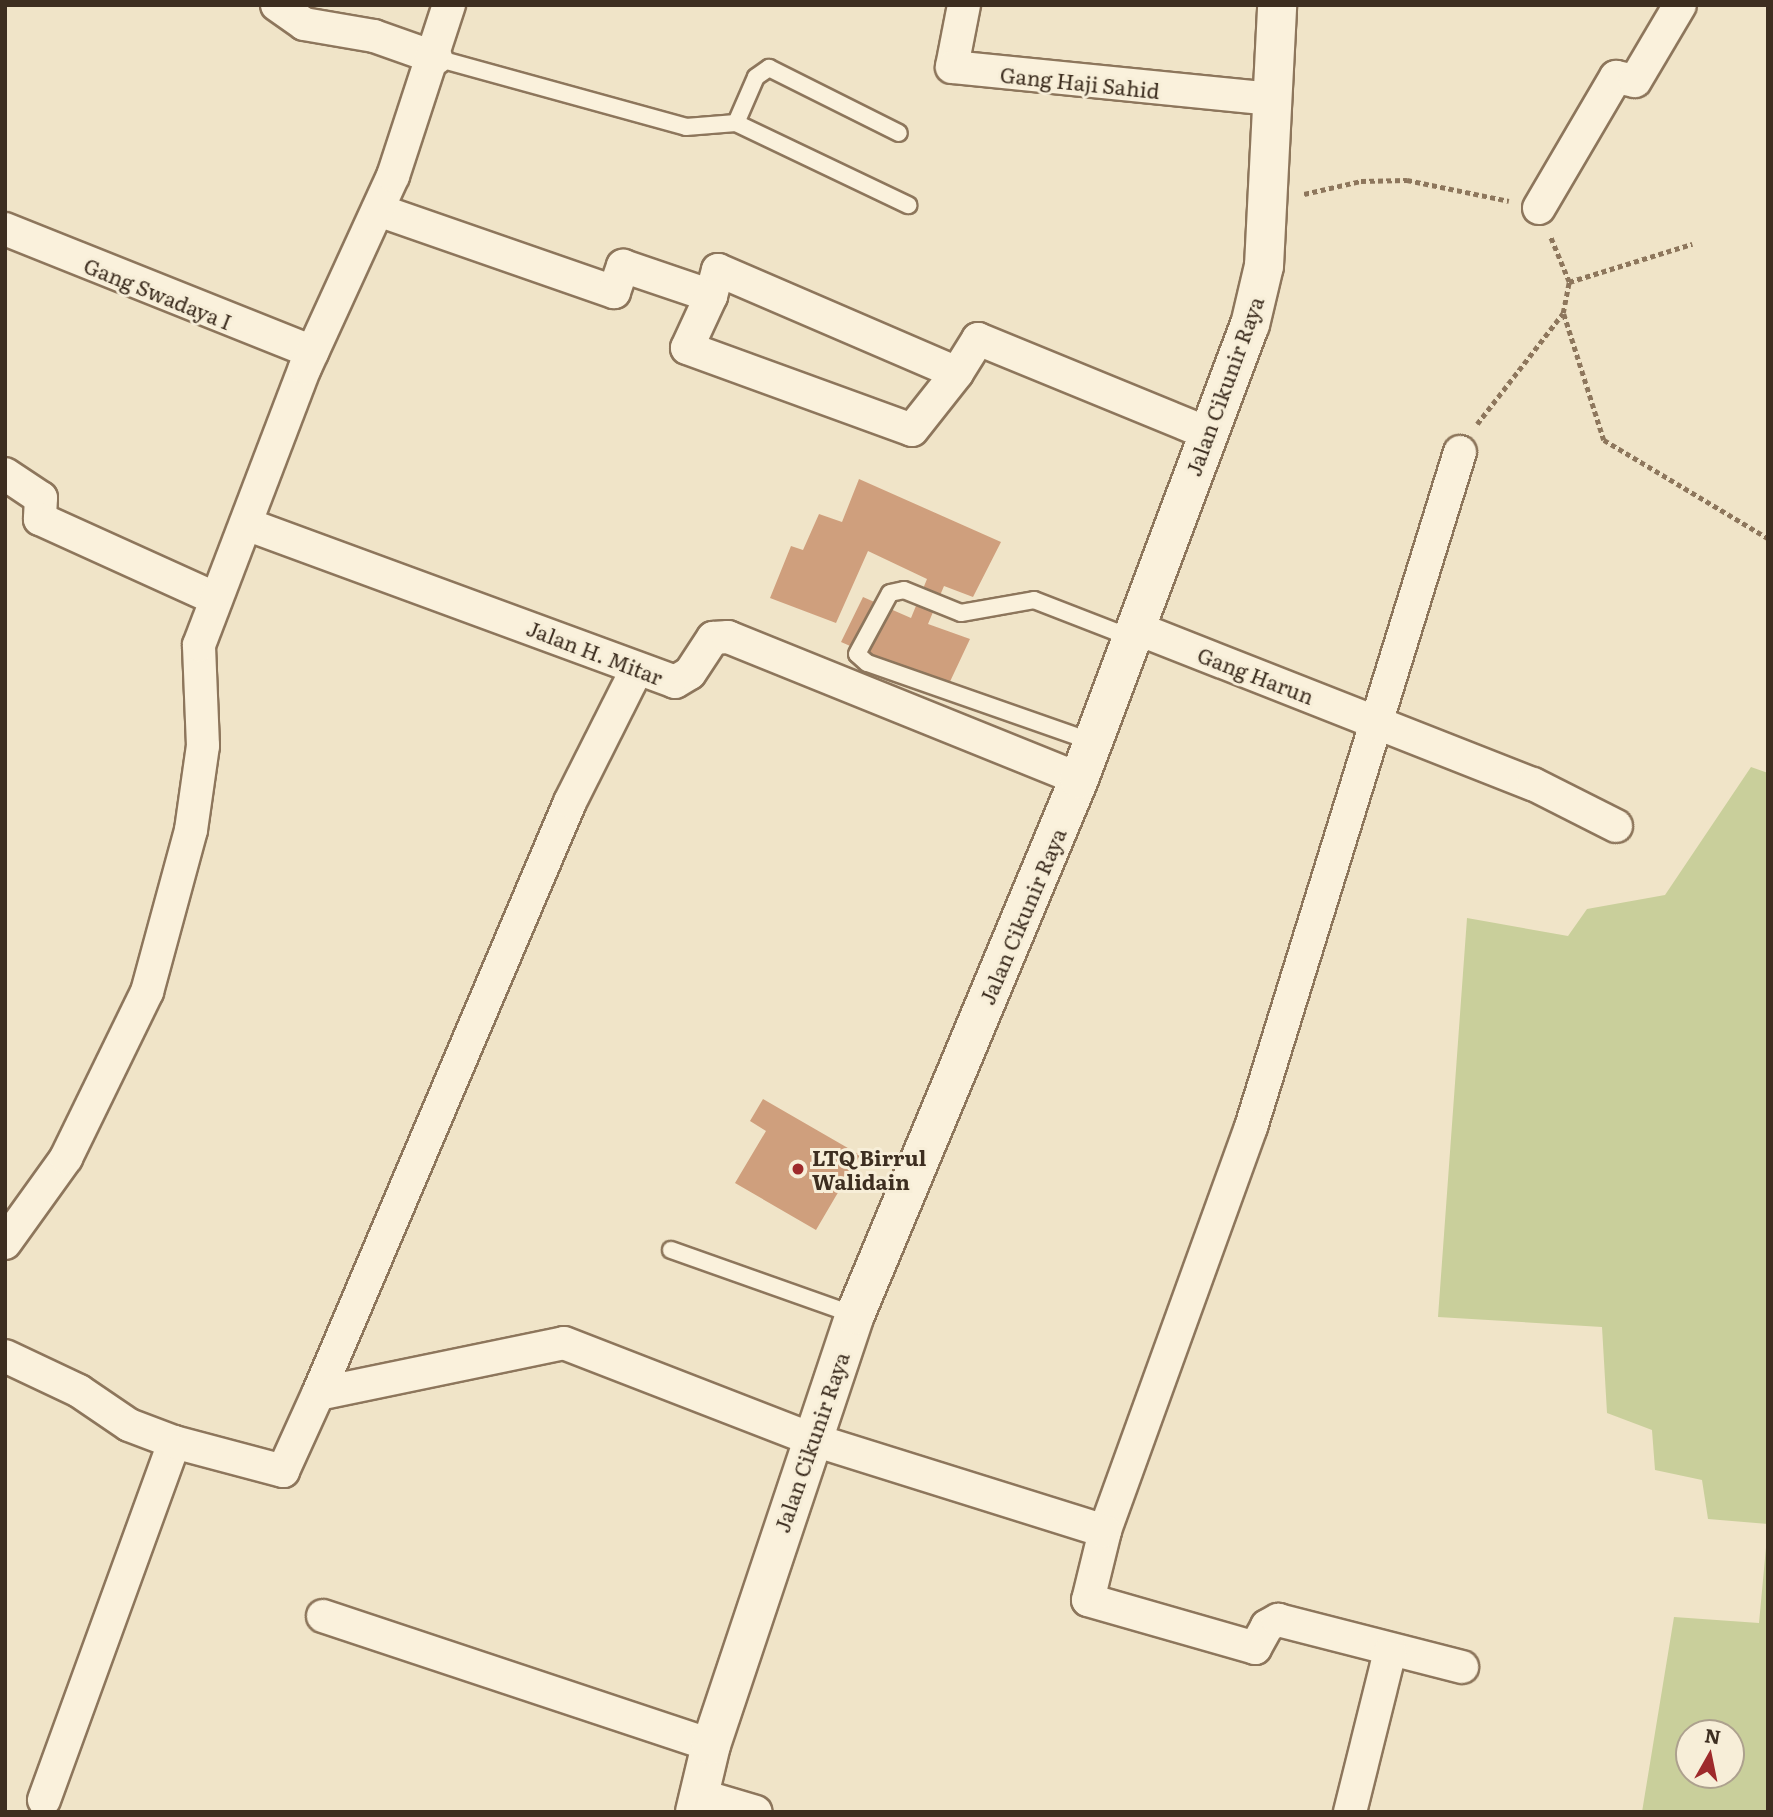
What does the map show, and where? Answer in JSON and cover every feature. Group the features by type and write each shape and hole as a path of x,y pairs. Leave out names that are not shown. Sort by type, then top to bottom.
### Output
{"street":[{"path":"277,5 304,24 374,36 436,58"},
{"path":"5,1243 66,1158 147,992 191,830 203,746 200,645 215,598 312,352 377,210 436,58 449,5"},
{"name":"Gang Haji Sahid","path":"964,5 952,67 1271,99"},
{"name":"Jalan Cikunir Raya","path":"697,1803 711,1745 811,1439 855,1315 1079,779 1255,305 1269,201 1271,99 1277,5"},
{"path":"1539,208 1616,77 1635,81 1680,5"},
{"path":"377,210 614,292 624,266 711,296"},
{"name":"Gang Swadaya I","path":"5,229 312,352"},
{"path":"957,373 718,270 711,296 687,348 912,430 957,373 978,339 1207,433"},
{"path":"1460,452 1251,1128 1105,1531 1088,1600 1255,1648 1267,1626 1278,1620 1390,1651 1462,1667"},
{"path":"5,474 41,498 40,519 215,598"},
{"name":"Jalan H. Mitar","path":"246,524 676,682 690,673 713,638 728,637 1079,779"},
{"name":"Gang Harun","path":"1134,633 1377,722 1533,784 1616,825"},
{"path":"5,1356 79,1391 129,1425 174,1442 284,1471 570,802 638,669"},
{"path":"318,1394 564,1343 811,1439 1105,1531"},
{"path":"44,1800 174,1442"},
{"path":"323,1616 711,1745"},
{"path":"1350,1812 1390,1651"},
{"path":"697,1803 757,1812"}],"lane":[{"path":"436,58 686,127 736,123 908,205"},
{"path":"736,123 756,77 769,68 899,133"},
{"path":"1093,741 867,663 858,654 890,593 904,590 961,613 1034,600 1134,633"},
{"path":"671,1250 855,1315"}],"path":[{"path":"1269,201 1361,181 1407,180 1539,208 1569,282 1563,313 1460,452"},
{"path":"1569,282 1692,244"},
{"path":"1563,313 1604,440 1768,538"}],"green space":[{"path":"1751,767 1768,773 1768,1524 1708,1519 1702,1480 1655,1470 1652,1430 1607,1413 1602,1327 1438,1317 1467,918 1568,936 1587,909 1665,895"},
{"path":"1768,1526 1768,1812 1642,1812 1674,1617 1759,1623"}],"building":[{"path":"859,479 1001,542 973,597 944,586 928,624 970,639 947,688 841,642 863,597 911,618 927,579 868,551 836,623 770,598 791,546 803,550 819,514 842,522"},
{"name":"LTQ Birrul Walidain","path":"763,1099 860,1155 816,1230 735,1183 766,1131 750,1121"}],"place":[{"name":"LTQ Birrul Walidain","path":"798,1169"}]}
